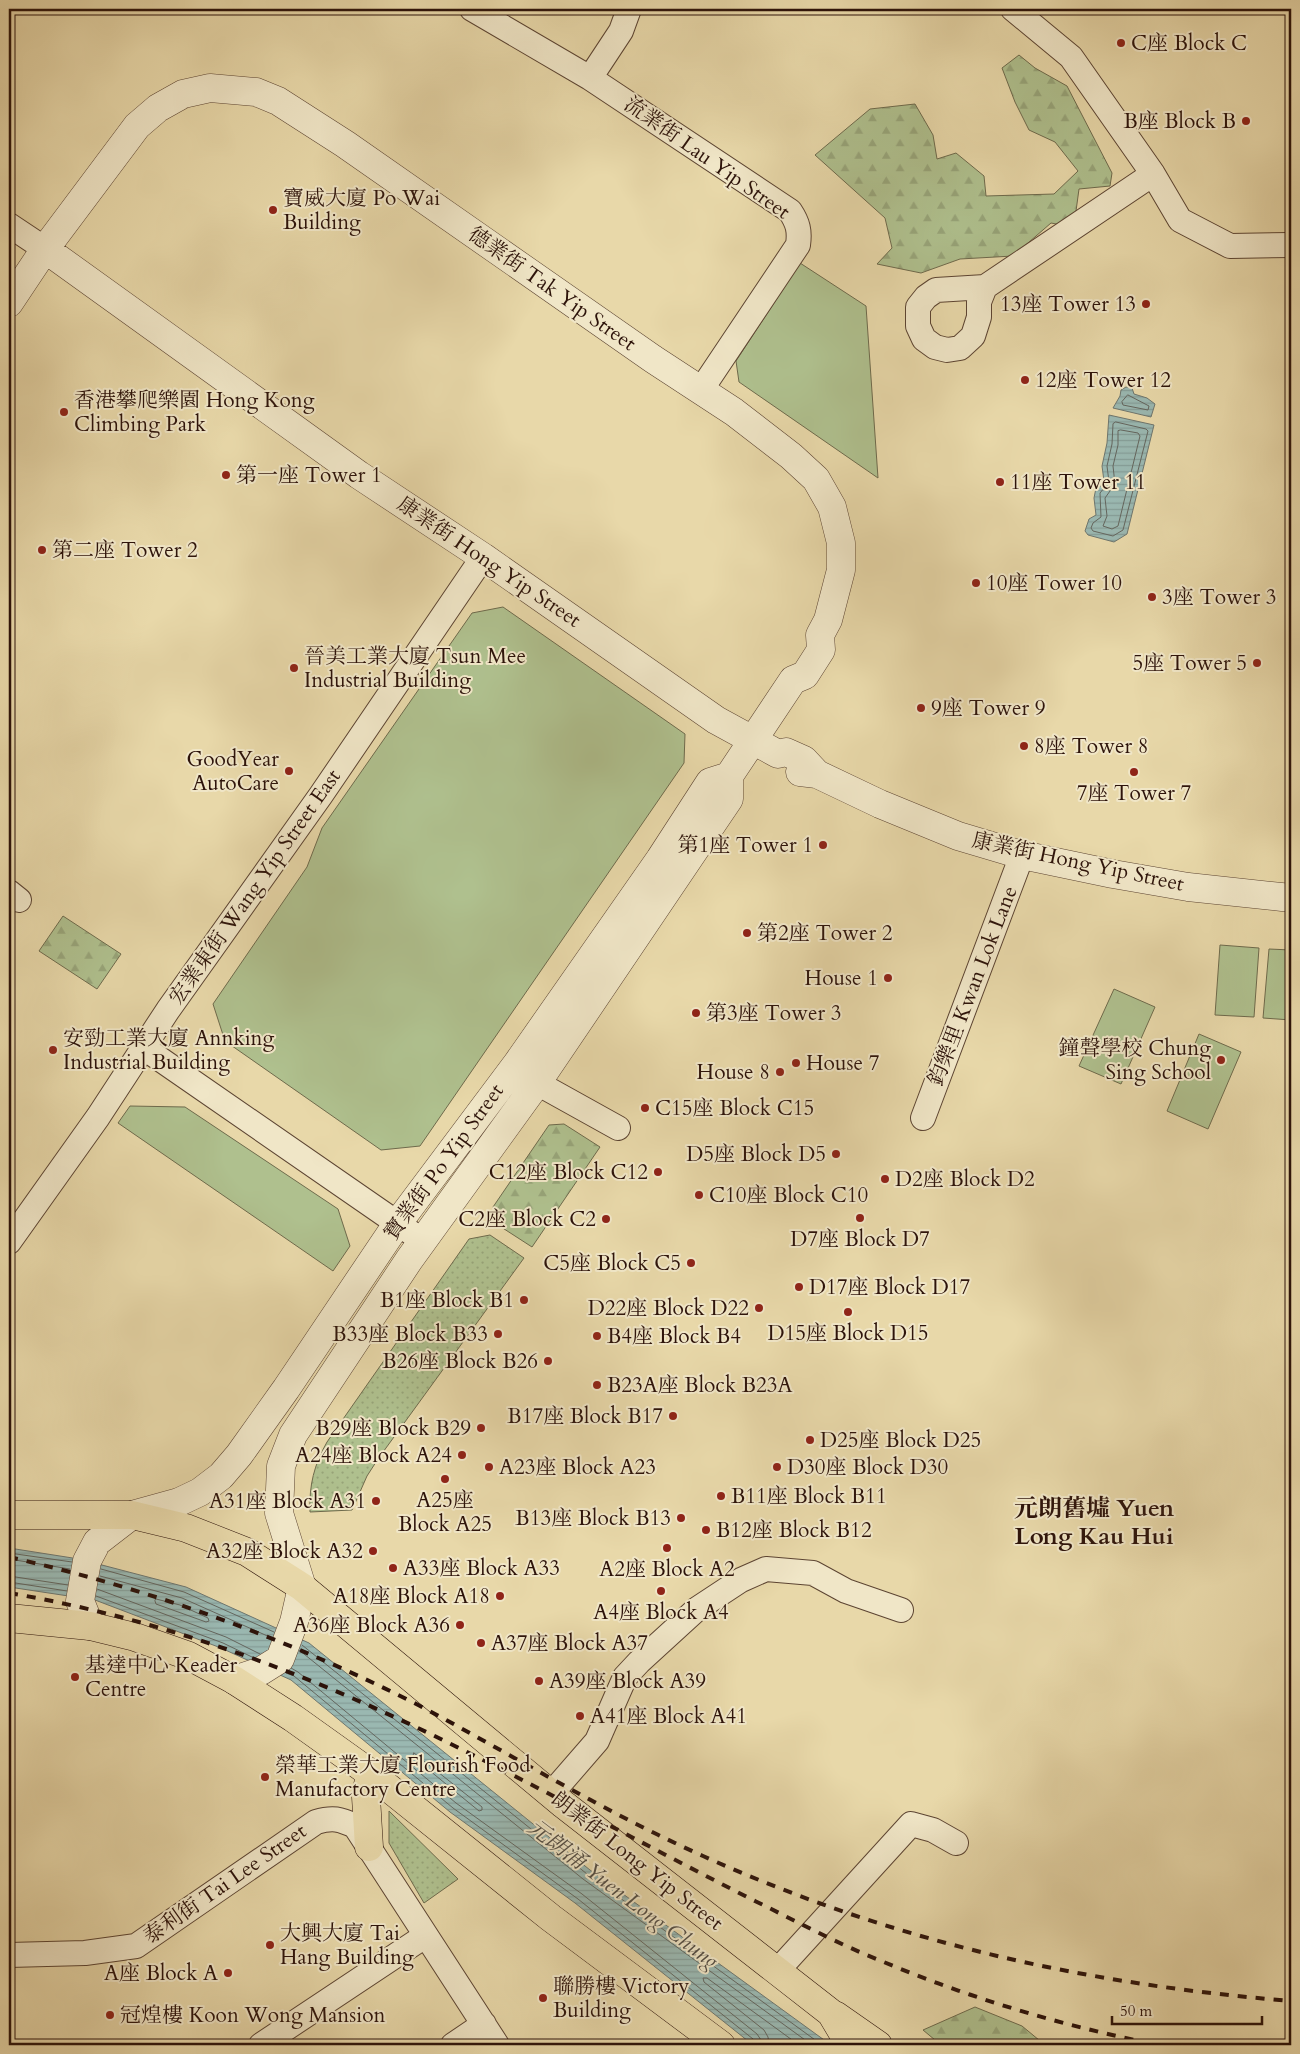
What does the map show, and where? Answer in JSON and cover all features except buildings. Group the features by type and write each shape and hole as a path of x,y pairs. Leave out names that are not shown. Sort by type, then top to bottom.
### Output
{"main road":[{"name":"朗業街 Long Yip Street","path":"9,1515 132,1515 186,1528 247,1552 302,1587 551,1794 831,2013 850,2045"},
{"path":"9,1618 90,1626 135,1637 189,1656 234,1680 293,1718 370,1773 551,1918 721,2045"},
{"path":"369,1847 366,1797 370,1773"},
{"path":"831,2013 878,2045"}],"street":[{"name":"流業街 Lau Yip Street","path":"472,9 590,78 790,211 797,221 799,231 798,245 701,390"},
{"path":"590,78 621,31 629,9"},
{"path":"1013,9 1071,57 1153,174 1180,220 1230,246 1291,245"},
{"name":"德業街 Tak Yip Street","path":"9,302 45,249 137,126 158,108 184,94 210,88 256,92 278,101 302,115 653,359 701,390 791,456 816,479 832,507 841,543 841,570 828,620 820,635 804,640 789,666 792,680 752,740"},
{"path":"985,287 1153,174"},
{"name":"康業街 Hong Yip Street","path":"9,225 359,474 483,557 716,720 778,754 780,762 796,771 817,774 880,804 958,836 1022,855 1112,874 1188,887 1291,898"},
{"name":"宏業東街 Wang Yip Street East","path":"10,1237 98,1117 144,1048 321,796 483,557"},
{"name":"寶業街 Po Yip Street","path":"302,1587 279,1513 281,1466 293,1434 422,1241 537,1083 729,799 729,776 752,740"},
{"name":"寶業街 Po Yip Street","path":"132,1515 192,1497 221,1476 238,1456 398,1224 521,1058 660,858 710,782 729,776"},
{"name":"鈞樂里 Kwan Lok Lane","path":"924,1118 1022,855"},
{"path":"144,1048 422,1241"},
{"path":"537,1083 618,1128"},
{"path":"90,1626 80,1601 87,1562 97,1542 132,1515"},
{"path":"551,1794 597,1740 625,1677 697,1609 741,1580 766,1569 813,1573 846,1590 901,1610"},
{"path":"234,1680 266,1669 280,1659 294,1622 302,1587"},
{"name":"泰利街 Tai Lee Street","path":"9,1955 85,1953 136,1946 316,1822 329,1818 355,1826 497,2045"},
{"path":"778,1970 911,1824 932,1830 956,1843"},
{"path":"261,2045 425,1936"},
{"path":"453,2045 484,2024"}],"green space":[{"path":"1019,55 1035,68 1067,86 1112,173 1110,186 1079,189 1076,211 1067,226 1051,223 1013,256 960,259 921,273 877,264 892,248 885,218 815,155 870,109 915,104 933,135 937,159 956,153 984,176 986,196 1054,194 1078,171 1055,142 1029,130 1015,102 1002,68"},
{"path":"800,263 866,306 878,478 739,382 736,361"},
{"path":"503,607 685,734 684,763 420,1146 381,1150 225,1041 213,1004 307,867 322,828 472,613"},
{"path":"63,916 121,954 97,989 39,951"},
{"path":"1220,945 1259,948 1254,1017 1215,1015"},
{"path":"1269,949 1291,950 1291,1020 1263,1018"},
{"path":"1114,989 1155,1007 1121,1084 1079,1066"},
{"path":"1199,1034 1241,1052 1208,1129 1167,1111"},
{"path":"130,1106 185,1107 338,1209 350,1246 333,1271 118,1123"},
{"path":"564,1124 600,1147 532,1247 498,1225 493,1207 549,1125"},
{"path":"490,1235 524,1258 378,1459 367,1476 352,1510 310,1512 310,1493 313,1476 327,1442 469,1239"},
{"path":"389,1811 458,1879 424,1903 389,1843"},
{"path":"975,2007 1022,2026 1045,2045 941,2045 923,2030"}],"water":[{"path":"1126,387 1132,388 1134,394 1147,398 1155,404 1151,417 1113,408 1120,396 1121,390"},
{"path":"1109,415 1154,425 1127,534 1114,542 1088,535 1085,531 1089,519 1096,515 1094,498 1096,488 1101,486 1104,481 1102,466 1107,443"},
{"name":"元朗涌 Yuen Long Chung","path":"9,1548 79,1559 186,1587 309,1643 590,1870 831,2045 753,2045 575,1903 450,1812 291,1680 221,1648 95,1600 9,1587"}],"railway":[{"path":"9,1557 63,1570 169,1601 221,1619 324,1660 424,1708 632,1822 667,1839 775,1886 846,1913 918,1935 1064,1970 1138,1983 1291,2001"},
{"path":"9,1593 68,1605 184,1635 297,1675 352,1698 461,1749 755,1901 863,1953 947,1987 1017,2010 1087,2029 1159,2045"}],"place":[{"name":"C座 Block C","path":"1121,43"},
{"name":"B座 Block B","path":"1246,121"},
{"name":"寶威大廈 Po Wai Building","path":"273,210"},
{"name":"13座 Tower 13","path":"1146,304"},
{"name":"12座 Tower 12","path":"1025,380"},
{"name":"香港攀爬樂園 Hong Kong Climbing Park","path":"64,412"},
{"name":"第一座 Tower 1","path":"226,475"},
{"name":"11座 Tower 11","path":"1000,482"},
{"name":"第二座 Tower 2","path":"42,550"},
{"name":"10座 Tower 10","path":"976,583"},
{"name":"3座 Tower 3","path":"1152,597"},
{"name":"5座 Tower 5","path":"1257,663"},
{"name":"晉美工業大廈 Tsun Mee Industrial Building","path":"294,668"},
{"name":"9座 Tower 9","path":"921,708"},
{"name":"8座 Tower 8","path":"1024,746"},
{"name":"GoodYear AutoCare","path":"289,771"},
{"name":"7座 Tower 7","path":"1134,772"},
{"name":"第1座 Tower 1","path":"823,845"},
{"name":"第2座 Tower 2","path":"747,933"},
{"name":"House 1","path":"888,978"},
{"name":"第3座 Tower 3","path":"696,1013"},
{"name":"安勁工業大廈 Annking Industrial Building","path":"53,1050"},
{"name":"鐘聲學校 Chung Sing School","path":"1221,1060"},
{"name":"House 7","path":"796,1063"},
{"name":"House 8","path":"780,1072"},
{"name":"C15座 Block C15","path":"645,1108"},
{"name":"D5座 Block D5","path":"836,1154"},
{"name":"C12座 Block C12","path":"658,1172"},
{"name":"D2座 Block D2","path":"885,1179"},
{"name":"C10座 Block C10","path":"699,1195"},
{"name":"D7座 Block D7","path":"860,1218"},
{"name":"C2座 Block C2","path":"606,1219"},
{"name":"C5座 Block C5","path":"691,1263"},
{"name":"D17座 Block D17","path":"799,1287"},
{"name":"B1座 Block B1","path":"524,1300"},
{"name":"D22座 Block D22","path":"759,1308"},
{"name":"D15座 Block D15","path":"848,1312"},
{"name":"B33座 Block B33","path":"498,1334"},
{"name":"B4座 Block B4","path":"597,1336"},
{"name":"B26座 Block B26","path":"548,1361"},
{"name":"B23A座 Block B23A","path":"597,1385"},
{"name":"B17座 Block B17","path":"673,1416"},
{"name":"B29座 Block B29","path":"481,1428"},
{"name":"D25座 Block D25","path":"810,1440"},
{"name":"A24座 Block A24","path":"462,1455"},
{"name":"A23座 Block A23","path":"489,1467"},
{"name":"D30座 Block D30","path":"777,1467"},
{"name":"A25座 Block A25","path":"445,1479"},
{"name":"B11座 Block B11","path":"721,1496"},
{"name":"A31座 Block A31","path":"376,1501"},
{"name":"B13座 Block B13","path":"681,1518"},
{"name":"B12座 Block B12","path":"706,1530"},
{"name":"A2座 Block A2","path":"667,1548"},
{"name":"A32座 Block A32","path":"373,1551"},
{"name":"A33座 Block A33","path":"393,1568"},
{"name":"A4座 Block A4","path":"661,1591"},
{"name":"A18座 Block A18","path":"500,1596"},
{"name":"A36座 Block A36","path":"460,1625"},
{"name":"A37座 Block A37","path":"481,1643"},
{"name":"基達中心 Keader Centre","path":"75,1677"},
{"name":"A39座 Block A39","path":"539,1681"},
{"name":"A41座 Block A41","path":"580,1716"},
{"name":"榮華工業大廈 Flourish Food Manufactory Centre","path":"265,1777"},
{"name":"大興大廈 Tai Hang Building","path":"270,1945"},
{"name":"A座 Block A","path":"228,1973"},
{"name":"聯勝樓 Victory Building","path":"543,1998"},
{"name":"冠煌樓 Koon Wong Mansion","path":"110,2015"}],"district":[{"name":"元朗舊墟 Yuen Long Kau Hui","path":"1094,1522"}]}
